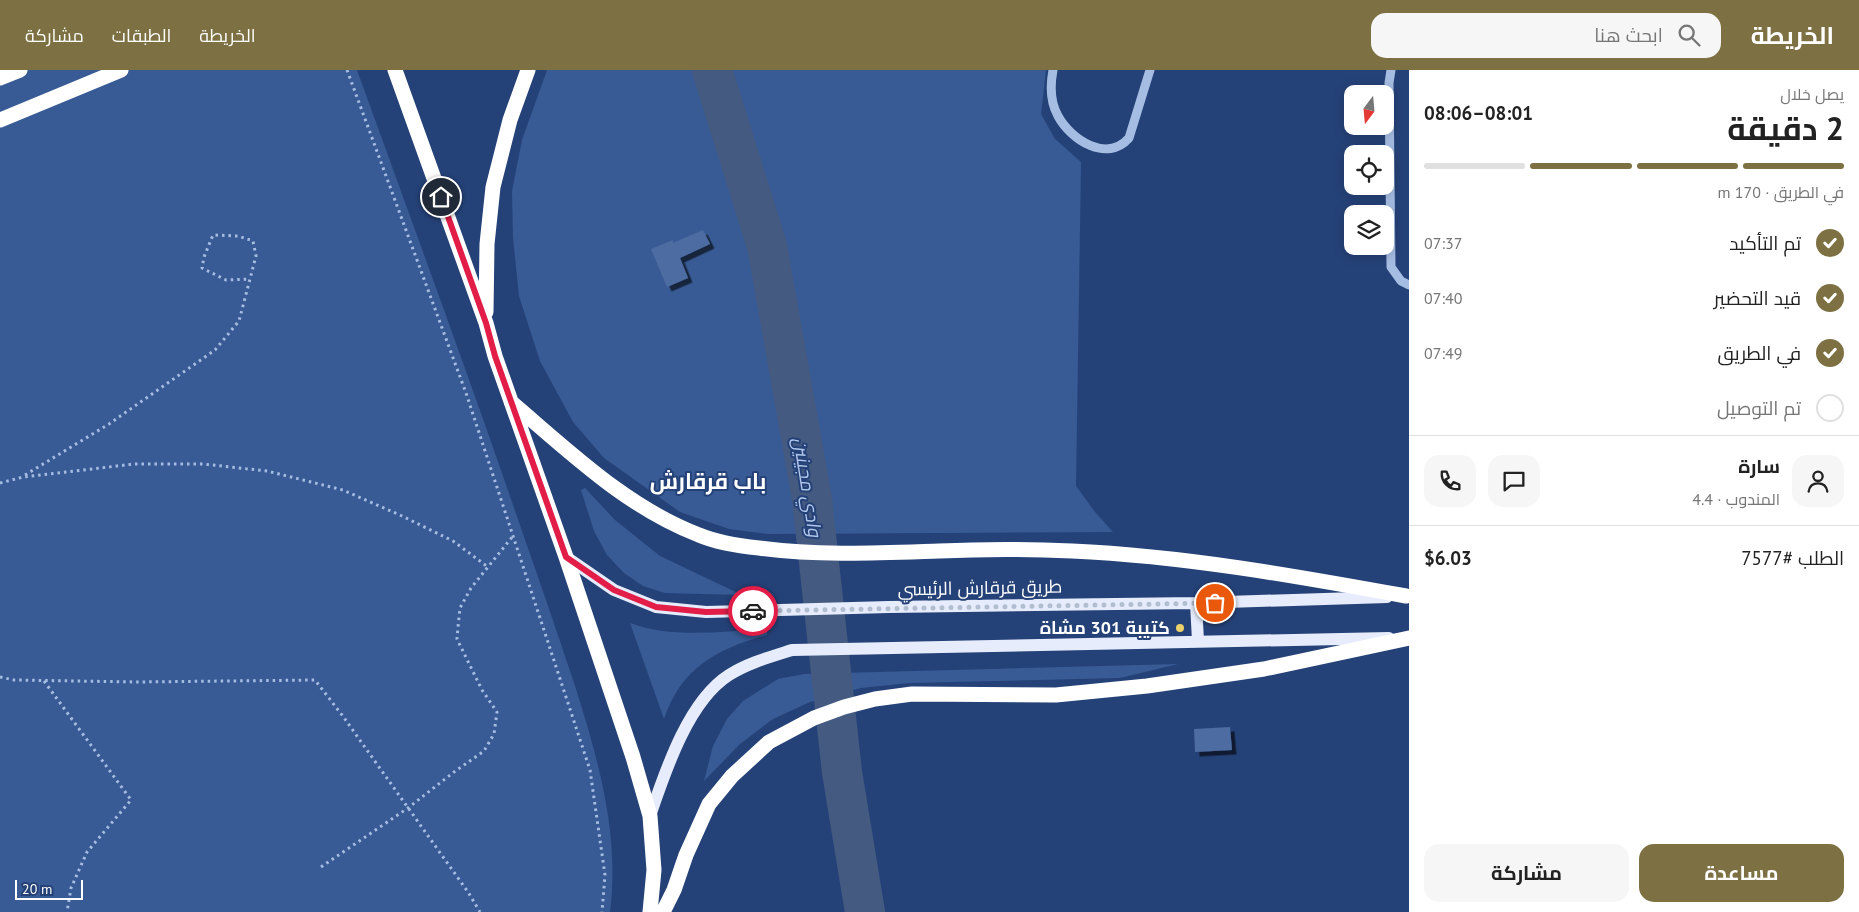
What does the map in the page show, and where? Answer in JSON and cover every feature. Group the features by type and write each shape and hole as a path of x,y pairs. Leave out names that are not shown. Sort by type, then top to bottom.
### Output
{"highway":[{"path":"0,78 20,70"},
{"path":"0,120 121,70"},
{"path":"395,70 486,323 511,402 566,557 633,757 650,816 654,870 650,912"},
{"path":"486,323 487,244 494,187 510,120 528,70"},
{"path":"511,402 622,495 658,517 700,536 738,546 781,551 874,554 943,550 1071,551 1150,556 1318,580 1408,596"},
{"path":"663,912 709,804 732,776 769,742 814,718 875,698 912,694 1056,695 1147,686 1264,669 1409,638"}],"main road":[{"name":"طريق قرقارش الرئيسي","path":"566,557 614,590 656,607 706,612 889,607 1196,603 1408,596"},
{"path":"1196,603 1198,641"},
{"path":"650,816 660,787 688,722 702,699 728,676 757,661 792,650 1409,638"}],"street":[{"path":"1052,70 1051,93 1058,116 1064,125 1081,141 1100,149 1109,150 1124,144 1129,138 1150,70"},
{"path":"1391,70 1389,83 1391,267 1401,281 1409,285"}],"path":[{"path":"347,70 463,384 590,770 605,875 602,912"},
{"path":"23,477 108,424 214,350 238,321 250,279 256,256 253,241 238,236 213,235 204,257 202,268 226,280 250,279"},
{"path":"0,483 23,477 134,464 203,464 267,471 343,490 453,541 488,567"},
{"path":"321,867 408,808 484,751 494,734 496,712 482,690 457,638 460,608 471,588 513,536"},
{"path":"0,677 14,680 138,682 315,680 468,892 480,912"},
{"path":"44,680 131,800 87,852 71,888 67,912"}],"shaded area":[{"path":"0,70 357,70 483,418 584,713 599,769 609,825 612,854 610,912 0,912"},
{"path":"547,70 1046,70 1041,114 1055,139 1081,162 1076,486 1113,532 769,534 729,529 680,512 604,458 573,422 540,361 519,296 513,238 512,191 522,140"},
{"path":"585,488 615,520 660,556 742,595 665,593 643,586 624,573 607,555 594,531 581,490"},
{"path":"630,623 663,631 698,633 767,629 767,635 749,640 717,654 691,673 672,701 664,719"},
{"path":"1178,664 1120,678 909,683 861,688 810,702 773,719 740,744 704,781 713,746 727,719 743,701 778,679 804,674"}],"building":[{"path":"703,230 710,244 680,258 688,278 667,287 651,249 673,240 673,243"},
{"path":"1230,727 1232,750 1195,752 1194,729"}],"waterway":[{"name":"وادي مجينين","path":"712,70 767,246 812,499 842,772 865,912"}],"way so far":[{"path":"753,611 889,607 1215,603"}],"place":[{"name":"كتيبة 301 مشاة","path":"1180,628"}],"district":[{"name":"باب قرقارش","path":"708,481"}],"route":[{"path":"441,197 566,557 614,590 656,607 706,612 753,611"}]}
